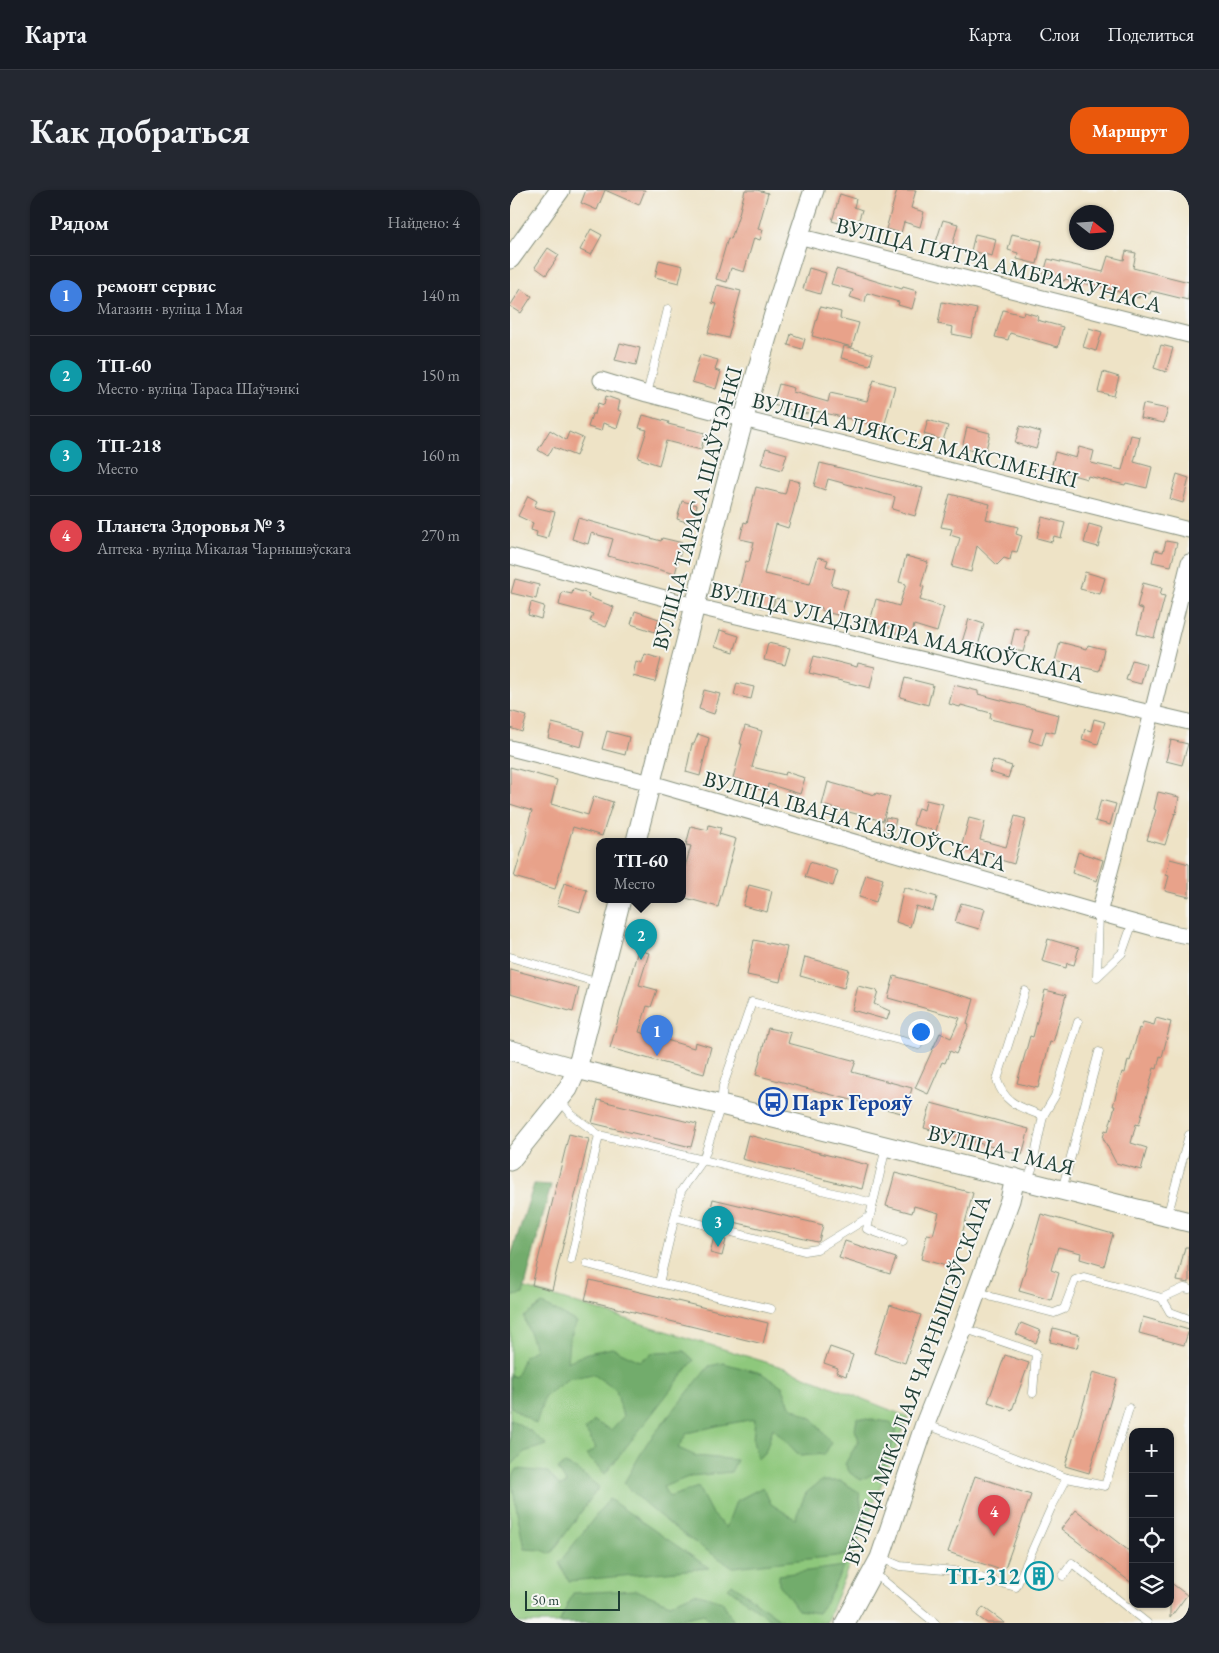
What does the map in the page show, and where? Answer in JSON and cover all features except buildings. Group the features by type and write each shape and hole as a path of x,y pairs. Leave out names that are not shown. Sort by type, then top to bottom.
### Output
{"street":[{"path":"510,259 560,190"},
{"name":"ВУЛІЦА ТАРАСА ШАЎЧЭНКІ","path":"637,838 694,606 743,419 798,236 814,190"},
{"name":"ВУЛІЦА ПЯТРА АМБРАЖУНАСА","path":"798,236 1189,335"},
{"name":"ВУЛІЦА АЛЯКСЕЯ МАКСІМЕНКІ","path":"602,380 743,419 1189,530"},
{"name":"ВУЛІЦА УЛАДЗІМІРА МАЯКОЎСКАГА","path":"510,556 694,606 1189,722"},
{"path":"1099,914 1152,713 1189,562"},
{"name":"ВУЛІЦА ІВАНА КАЗЛОЎСКАГА","path":"510,748 651,783 1099,914 1189,936"},
{"path":"510,1162 568,1089 577,1068 620,903"},
{"name":"ВУЛІЦА 1 МАЯ","path":"510,1050 886,1147 1189,1222"},
{"name":"ВУЛІЦА МІКАЛАЯ ЧАРНЫШЭЎСКАГА","path":"845,1623 877,1565 925,1424 1010,1200 1021,1180"}],"lane":[{"path":"647,394 668,309"},
{"path":"1099,914 1097,977 1122,953 1133,922"},
{"path":"510,956 599,984"},
{"path":"1025,991 997,1080 1001,1091 1013,1104 1043,1116"},
{"path":"659,1284 681,1192 703,1160 721,1105 723,1086 752,1002 918,1045"},
{"path":"1021,1180 1032,1169 1043,1116 1056,1096 1078,1022"},
{"path":"1062,1190 1099,1052"},
{"path":"560,1100 572,1115 599,1135 873,1203"},
{"path":"571,1260 599,1135"},
{"path":"1167,1217 1189,1135"},
{"path":"886,1147 867,1229 903,1242"},
{"path":"675,1217 804,1251 817,1249 870,1217"},
{"path":"587,1264 659,1284 771,1309"},
{"path":"977,1290 992,1297 1054,1313 1064,1309 1075,1280 1084,1277 1162,1298 1184,1288 1189,1289"},
{"path":"1162,1298 1170,1312 1189,1319"},
{"path":"963,1328 1036,1353 1033,1393"},
{"path":"925,1424 1067,1478 1104,1486 1129,1408"},
{"path":"877,1565 955,1571 1016,1586 1051,1508 1067,1478"},
{"path":"1063,1576 1072,1563 1148,1623"},
{"path":"877,1565 935,1623"}],"green space":[{"path":"534,1184 551,1185 523,1294 510,1297 510,1259"},
{"path":"510,1283 785,1368 908,1417 826,1623 510,1623"},
{"path":"542,1304 577,1322 569,1340 567,1362 588,1353 612,1348 640,1361 655,1352 684,1351 694,1360 605,1474 586,1455 596,1448 585,1430 594,1421 611,1430 623,1417 616,1390 593,1374 568,1379 545,1396 536,1424 510,1406 510,1375 516,1377 524,1357 535,1349 524,1317"},
{"path":"723,1363 761,1373 782,1386 790,1406 813,1419 831,1443 825,1454 800,1456 773,1428 765,1453 757,1459 753,1440 755,1419 687,1433 678,1448 696,1456 737,1460 731,1472 691,1476 663,1487 669,1497 698,1487 711,1512 726,1528 736,1501 763,1487 771,1504 795,1519 806,1493 821,1481 841,1481 859,1492 863,1517 846,1555 733,1567 704,1549 676,1528 635,1495 624,1483 647,1443 709,1366"},
{"path":"857,1418 890,1422 897,1429 884,1468 861,1480 850,1473 845,1464 859,1440 855,1430"},
{"path":"510,1419 529,1430 547,1445 524,1452 512,1465 510,1462"},
{"path":"565,1464 576,1469 599,1487 551,1554 542,1550 524,1549 511,1479 517,1469 548,1472 560,1486 567,1484 558,1469"},
{"path":"609,1499 709,1568 569,1581 559,1563"},
{"path":"844,1566 826,1602 818,1613 798,1610 779,1584 779,1575"},
{"path":"732,1584 785,1623 775,1623 728,1588"},
{"path":"636,1590 670,1604 695,1593 722,1601 734,1622 737,1623 712,1623 704,1614 676,1620 672,1623 559,1623 573,1593"}],"place":[{"name":"ТП-60","path":"641,960"},
{"name":"ремонт сервис","path":"657,1056"},
{"name":"Парк Герояў","path":"773,1102"},
{"name":"ТП-218","path":"718,1247"},
{"name":"Планета Здоровья № 3","path":"994,1536"},
{"name":"ТП-312","path":"1039,1576"}]}
